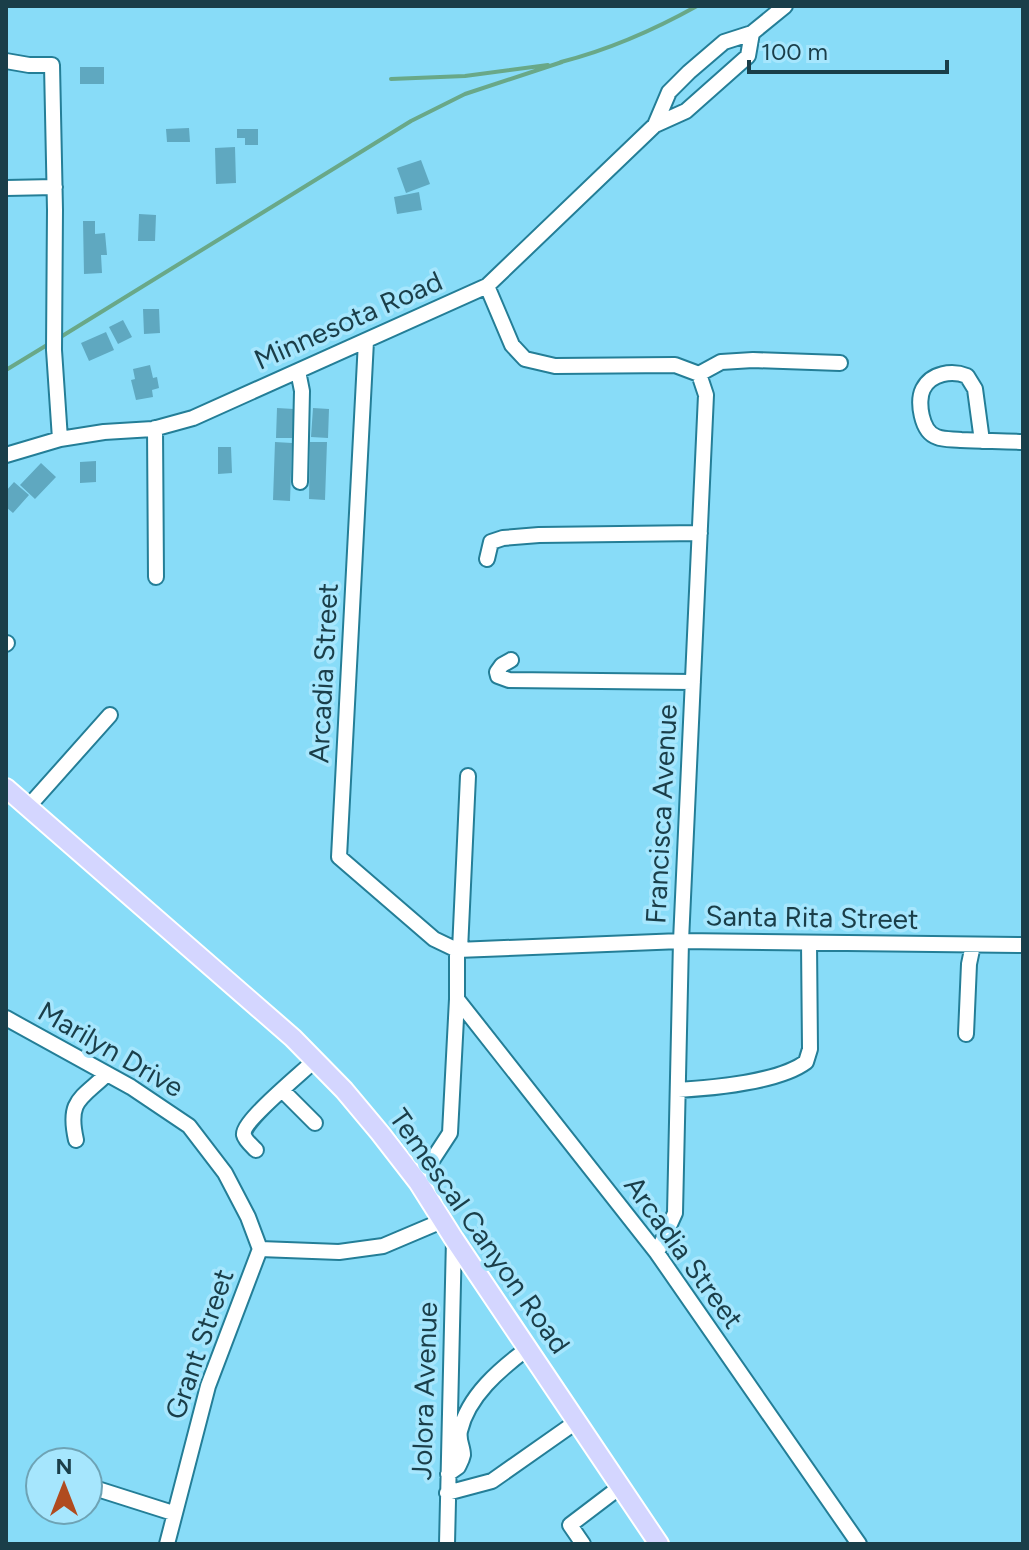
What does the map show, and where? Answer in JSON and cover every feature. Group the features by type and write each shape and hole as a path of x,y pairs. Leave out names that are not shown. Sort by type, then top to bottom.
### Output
{"main road":[{"name":"Temescal Canyon Road","path":"6,788 293,1038 353,1101 418,1182 659,1544"}],"street":[{"name":"Minnesota Road","path":"655,125 669,92 689,72 724,42 752,33 785,6"},
{"name":"Minnesota Road","path":"6,455 60,439 155,428 193,418 487,286 655,125 686,111 748,56 752,33"},
{"path":"6,61 52,65 55,187 53,330 60,439"},
{"path":"6,188 55,187"},
{"path":"487,286 512,345 525,359 555,366 675,365 699,374 721,362 840,363"},
{"name":"Arcadia Street","path":"366,341 339,857 434,939 458,950"},
{"path":"298,371 302,391 300,482"},
{"path":"982,441 975,389 967,376 950,372 940,374 928,383 922,390 922,421 930,434 939,439 982,441 1023,442"},
{"name":"Francisca Avenue","path":"657,1253 675,1213 681,941 706,395 699,374"},
{"path":"155,428 156,577"},
{"path":"487,559 491,542 503,538 700,533"},
{"path":"511,660 502,665 498,676 509,680 693,682"},
{"path":"28,807 110,715"},
{"path":"418,1182 450,1133 468,776"},
{"name":"Santa Rita Street","path":"458,950 681,941 1023,945"},
{"path":"678,1090 721,1087 782,1074 806,1062 810,1049 809,943"},
{"path":"966,1034 969,964 973,945"},
{"name":"Arcadia Street","path":"457,999 657,1253 855,1543"},
{"name":"Marilyn Drive","path":"6,1018 131,1087 189,1126 225,1173 248,1217 260,1249"},
{"path":"256,1150 243,1132 252,1118 315,1060"},
{"path":"76,1140 72,1115 75,1104 107,1074"},
{"path":"283,1091 315,1123"},
{"name":"Grant Street","path":"167,1544 208,1386 260,1249 339,1252 383,1246 442,1221"},
{"name":"Jolora Avenue","path":"447,1544 454,1239"},
{"path":"448,1474 458,1467 463,1455 459,1436 474,1400 503,1367 527,1349"},
{"path":"447,1493 492,1481 576,1422"},
{"path":"583,1544 570,1525 620,1487"},
{"path":"104,1491 173,1513"}],"building":[{"path":"80,67 104,67 104,84 80,84"},
{"path":"189,128 190,142 167,142 166,129"},
{"path":"237,129 258,129 258,145 245,145 245,138 237,138"},
{"path":"235,147 236,183 216,184 215,148"},
{"path":"421,160 430,184 406,193 397,168"},
{"path":"419,192 422,210 397,214 394,197"},
{"path":"139,214 156,215 155,241 138,241"},
{"path":"83,221 95,221 95,234 105,233 107,255 101,255 102,273 84,274"},
{"path":"143,309 159,309 160,333 144,334"},
{"path":"123,320 132,337 118,344 109,327"},
{"path":"106,332 114,350 89,361 81,343"},
{"path":"150,365 159,388 152,390 153,397 136,400 131,380 135,379 133,369"},
{"path":"277,408 294,409 293,438 276,438"},
{"path":"313,408 329,409 328,438 311,437"},
{"path":"275,442 292,443 290,501 273,500"},
{"path":"310,442 327,442 325,500 309,499"},
{"path":"218,447 231,447 232,473 218,474"},
{"path":"96,461 96,482 80,483 80,462"},
{"path":"41,463 56,477 35,499 20,485"},
{"path":"14,482 29,495 13,513 6,507 6,491"}],"waterway":[{"path":"561,62 596,52 697,6"},
{"path":"59,338 411,121 465,94 562,62"},
{"path":"391,79 465,76 548,65"},
{"path":"6,370 52,342"}]}
